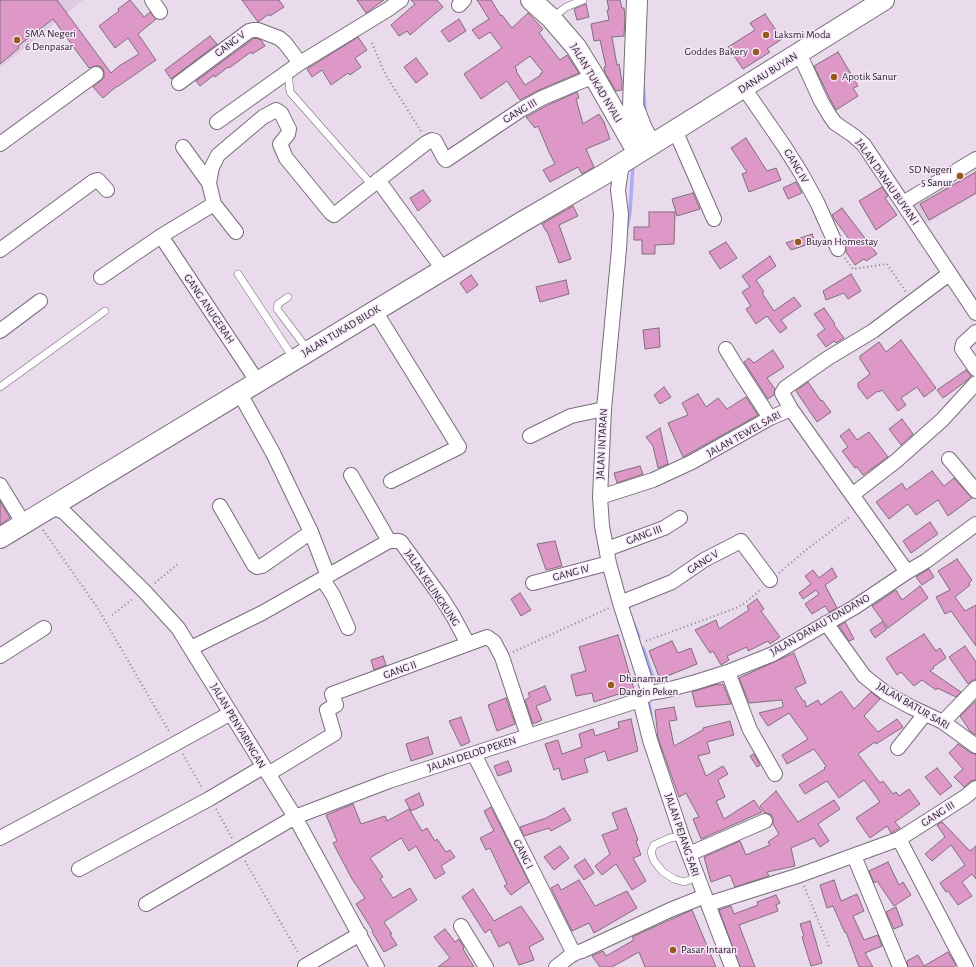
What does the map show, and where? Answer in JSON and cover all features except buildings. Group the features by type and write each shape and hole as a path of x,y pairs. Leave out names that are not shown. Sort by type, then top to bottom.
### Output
{"street":[{"path":"152,0 160,12"},
{"path":"217,122 300,63 401,0"},
{"name":"JALAN TUKAD NYALI","path":"531,0 551,18 576,47 636,145"},
{"path":"636,145 632,106 637,0"},
{"name":"DANAU BUYAN","path":"636,145 675,130 884,0"},
{"name":"GANG V","path":"179,83 249,31 253,30 258,30 279,38 285,43 300,63"},
{"name":"JALAN DANAU BUYAN I","path":"799,53 821,101 830,116 835,123 864,145 976,313"},
{"path":"0,144 96,74"},
{"name":"GANG III","path":"428,142 432,140 435,142 446,160 542,98 594,76"},
{"name":"GANG IV","path":"744,88 801,173 817,202 838,249"},
{"path":"209,183 212,167 218,155 263,117 276,110 280,113 289,128 288,134 280,144 286,158 333,214 336,214 422,145 428,142"},
{"path":"675,130 714,218"},
{"name":"JALAN TUKAD BILOK","path":"0,538 59,506 257,381 603,175 636,145"},
{"name":"JALAN INTARAN","path":"636,145 618,190 621,214 619,249 604,409 600,498 602,526 608,556 633,646 644,697"},
{"path":"183,147 209,183 214,204 236,232"},
{"path":"903,203 976,159"},
{"path":"603,175 618,190"},
{"path":"0,250 94,181 98,180 107,190"},
{"path":"375,183 443,269"},
{"path":"101,277 161,236 214,204"},
{"name":"GANG ANUGERAH","path":"161,236 257,381"},
{"path":"791,409 782,393 786,388 828,358 873,331 949,274"},
{"path":"0,331 40,301"},
{"path":"375,311 458,448 391,482"},
{"path":"976,332 963,344 962,349 976,369"},
{"path":"726,349 770,418"},
{"path":"852,495 896,461 936,425 976,383"},
{"path":"239,392 273,453 311,532 326,578 348,628"},
{"path":"530,436 571,416 604,409"},
{"name":"JALAN TEWEL SARI","path":"600,498 653,480 692,462 770,418 791,409 907,572"},
{"path":"949,459 976,491"},
{"path":"191,648 262,614 389,541 350,475"},
{"path":"0,485 29,521"},
{"name":"JALAN PENYARINGAN","path":"59,506 144,591 178,628 265,771 295,817 360,934 371,965"},
{"path":"220,506 256,567 262,566 311,532"},
{"name":"GANG III","path":"608,556 664,528 680,518"},
{"name":"JALAN DANAU TONDANO","path":"644,697 728,672 773,654 855,607 926,560 976,524"},
{"name":"JALAN KELINGKUNG","path":"389,541 395,540 401,542 441,596 468,644"},
{"name":"GANG V","path":"620,603 672,582 704,560 741,540 770,580"},
{"name":"GANG IV","path":"533,582 608,556"},
{"name":"JALAN BATUR SARI","path":"826,623 864,676 887,694 943,722 976,746"},
{"path":"0,656 44,628"},
{"path":"468,644 487,638 494,642 502,657 528,736"},
{"name":"GANG II","path":"265,771 334,734 327,710 336,705 332,694 468,644"},
{"path":"728,672 750,730 775,774"},
{"path":"943,722 976,688"},
{"name":"JALAN DELOD PEKEN","path":"146,904 295,817 382,784 644,697"},
{"name":"JALAN PEJANG SARI","path":"644,697 650,740 682,836 732,967"},
{"path":"0,838 231,713"},
{"path":"898,748 925,714"},
{"name":"GANG I","path":"474,754 574,954"},
{"path":"79,869 212,803 265,771"},
{"name":"GANG III","path":"556,967 574,954 670,910 800,875 899,839 965,797 976,788"},
{"path":"689,854 765,821"},
{"path":"899,839 966,967"},
{"path":"854,856 900,967"},
{"path":"461,926 486,967"},
{"path":"305,966 360,934"}],"lane":[{"path":"551,18 566,8 583,0"},
{"path":"288,72 290,92 375,183"},
{"path":"238,274 301,355"},
{"path":"288,297 278,304 277,308 301,355"},
{"path":"0,387 105,310"},
{"path":"682,836 670,838 654,846 651,852 654,861 663,872 674,879 684,882 697,877"}],"path":[{"path":"372,43 386,74 428,142"},
{"path":"838,249 853,269 888,264 912,301"},
{"path":"633,646 686,628 745,603 770,580 812,546 862,509"},
{"path":"29,521 97,607 212,803 305,966"},
{"path":"112,615 178,563"},
{"path":"502,657 620,603"},
{"path":"800,875 829,947"}],"shaded area":[{"name":"SMA Negeri 6 Denpasar","path":"0,0 83,0 0,68"},
{"name":"SD Negeri 5 Sanur","path":"976,156 976,195 925,224 907,197"}],"waterway":[{"path":"643,83 645,110"},
{"path":"627,228 630,212 633,165"},
{"path":"633,622 639,637"},
{"path":"643,648 654,680"},
{"path":"648,698 651,715"}],"place":[{"name":"Laksmi Moda","path":"766,35"},
{"name":"SMA Negeri 6 Denpasar","path":"17,40"},
{"name":"Goddes Bakery","path":"756,52"},
{"name":"Apotik Sanur","path":"834,77"},
{"name":"SD Negeri 5 Sanur","path":"960,176"},
{"name":"Buyan Homestay","path":"798,242"},
{"name":"Dhanamart Dangin Peken","path":"611,685"},
{"name":"Pasar Intaran","path":"673,950"}]}
